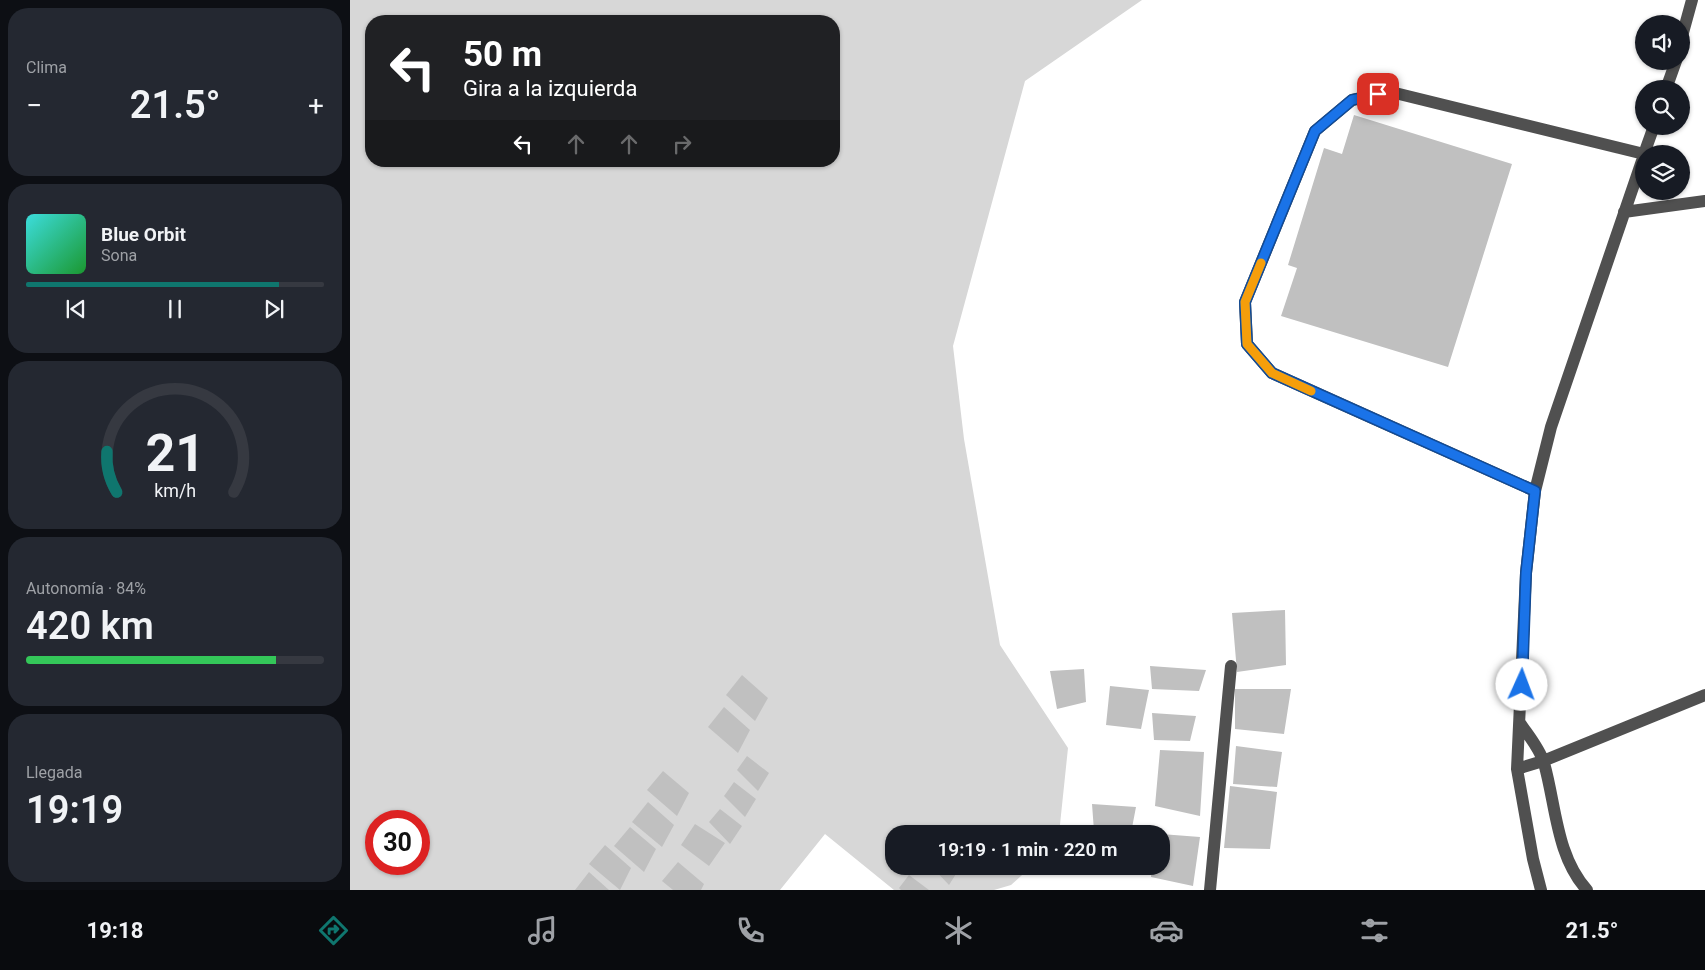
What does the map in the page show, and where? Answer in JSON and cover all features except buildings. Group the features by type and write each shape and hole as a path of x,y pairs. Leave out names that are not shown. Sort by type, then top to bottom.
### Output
{"street":[{"path":"1688,15 1692,0"},
{"path":"1535,491 1272,373 1247,344 1245,302 1315,131 1352,100 1391,92 1635,152"},
{"path":"1541,890 1533,859 1518,769 1526,573 1535,491 1551,427 1635,180"},
{"path":"1624,212 1705,201"},
{"path":"1210,890 1230,666"},
{"path":"1518,769 1543,761 1705,694"},
{"path":"1520,723 1543,761 1562,844 1571,866 1587,890"}],"shaded area":[{"path":"350,0 1142,0 1025,81 953,346 964,439 1000,645 1068,748 1060,825 885,825 885,875 1022,875 1011,885 994,890 894,890 825,834 780,890 350,890"}],"slow traffic":[{"path":"1261,263 1245,302 1247,344 1272,373 1311,391"}],"route":[{"path":"1378,94 1352,100 1315,131 1245,302 1247,344 1272,373 1535,491 1526,573 1522,685"}]}
